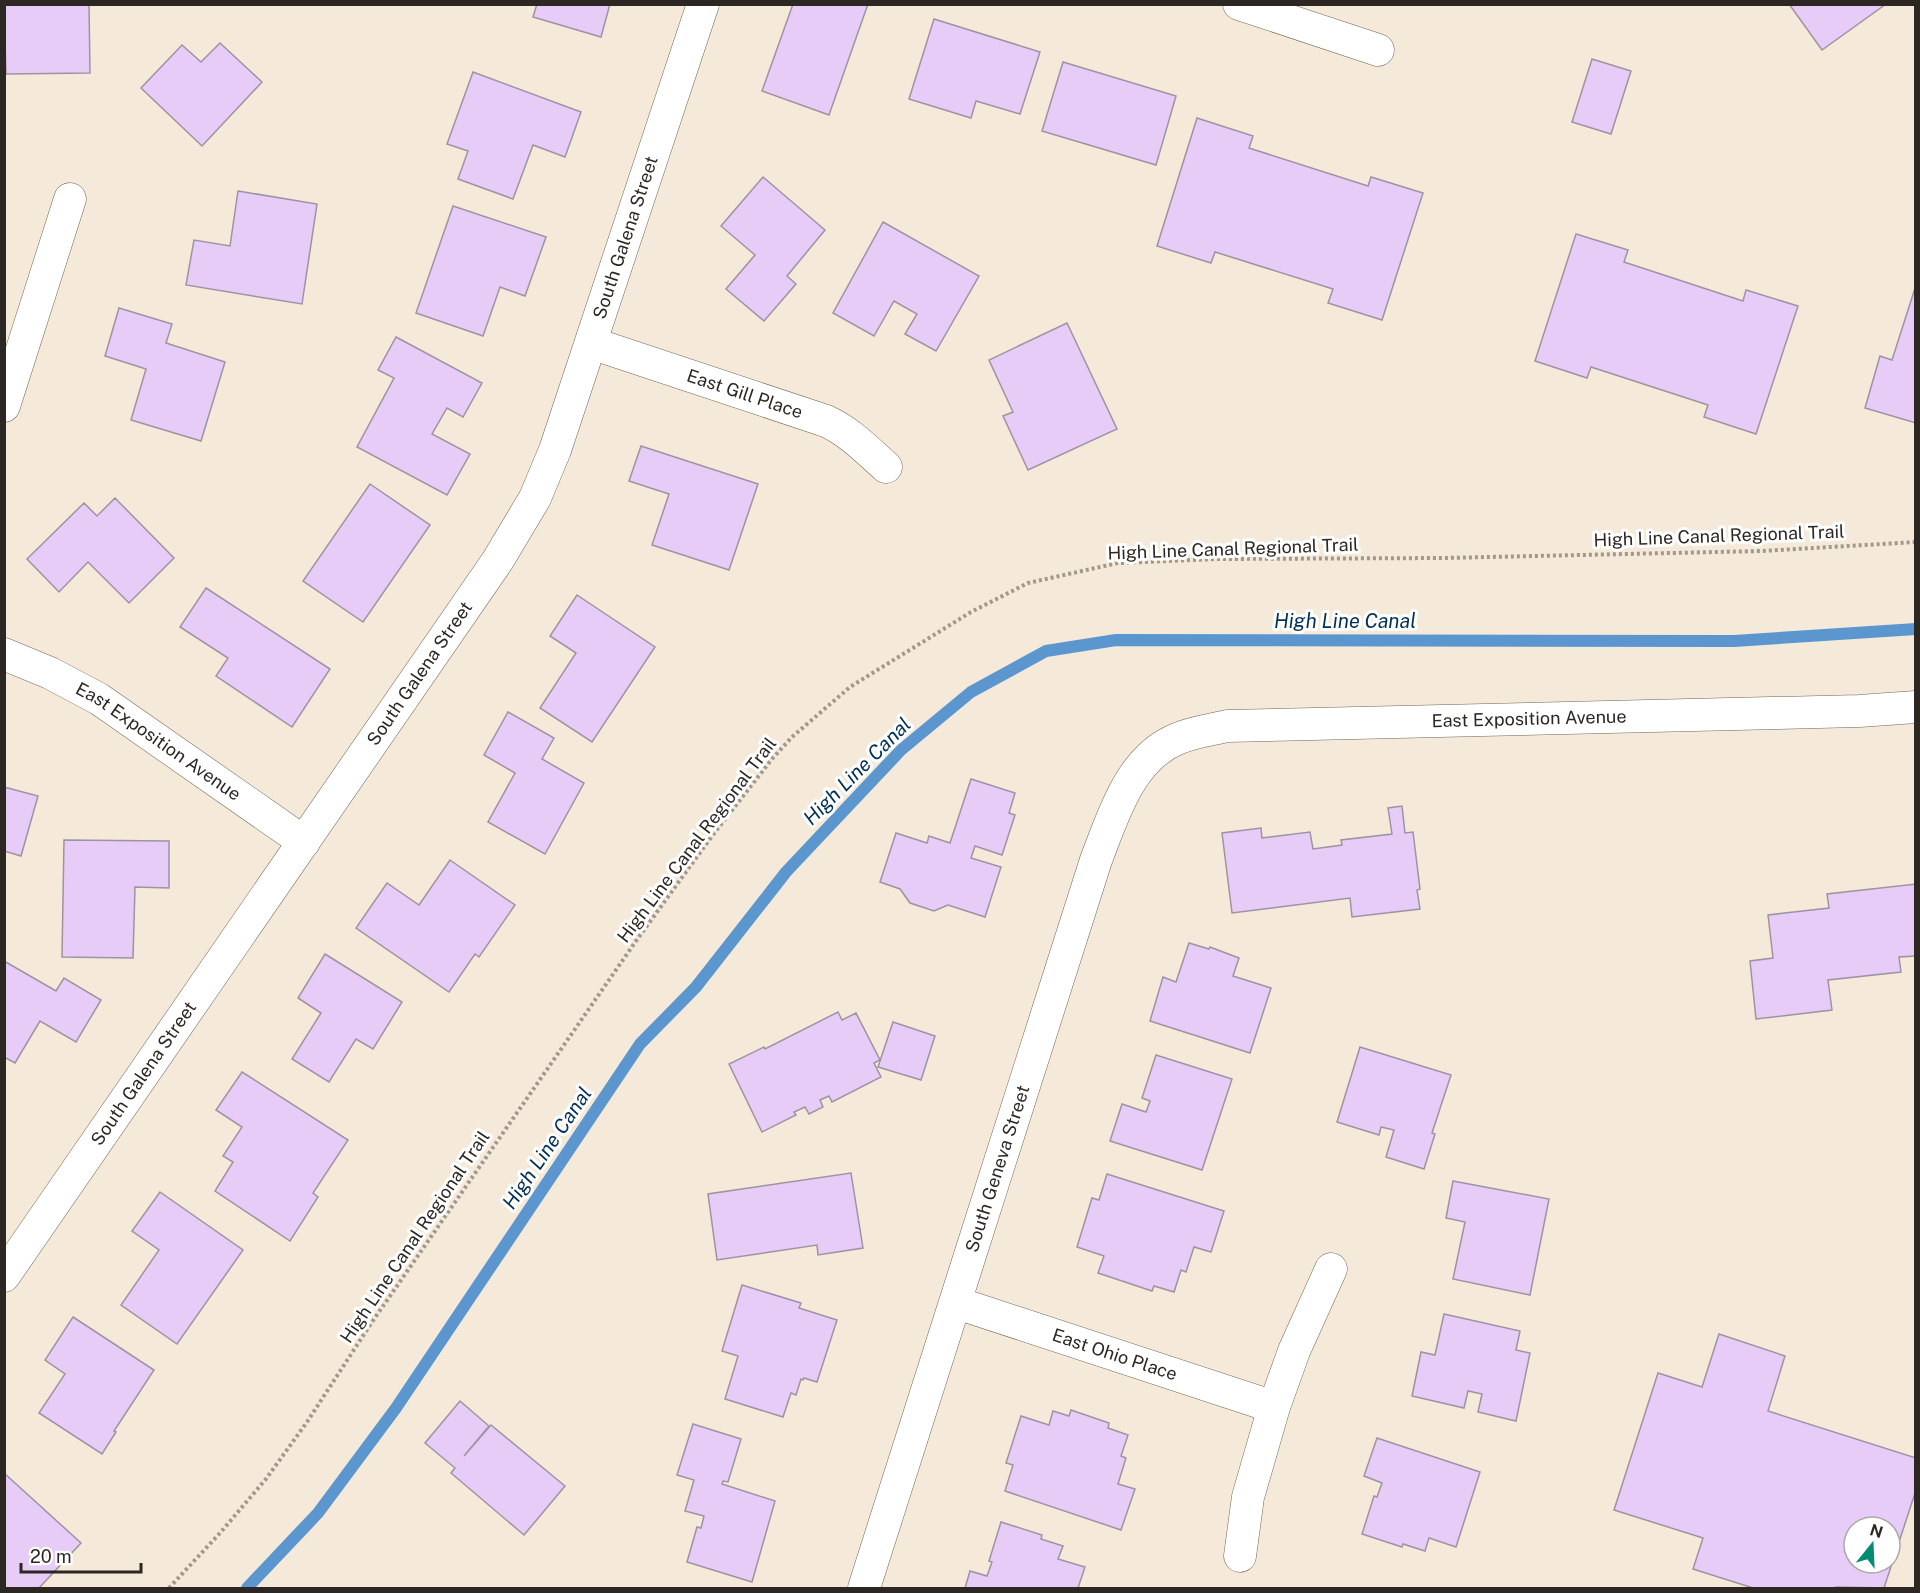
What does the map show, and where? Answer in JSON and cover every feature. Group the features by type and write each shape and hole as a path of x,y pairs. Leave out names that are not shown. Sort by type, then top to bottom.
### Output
{"street":[{"name":"South Galena Street","path":"4,1276 518,529 535,498 555,450 703,4"},
{"path":"1239,4 1378,50"},
{"path":"4,406 70,200"},
{"name":"East Gill Place","path":"591,343 826,421 852,436 886,467"},
{"name":"East Exposition Avenue","path":"4,654 50,673 91,694 128,717 304,842"},
{"name":"East Exposition Avenue","path":"1148,757 1177,739 1227,726 1848,711 1916,707"},
{"name":"South Geneva Street","path":"864,1588 957,1303 1096,860 1128,786 1148,757"},
{"path":"1240,1556 1248,1497 1274,1407 1294,1351 1331,1269"},
{"name":"East Ohio Place","path":"957,1303 1274,1407"}],"path":[{"name":"High Line Canal Regional Trail","path":"169,1588 249,1501 278,1464 379,1312 630,951 712,836 772,759 792,737 850,687 971,612 1028,584 1118,563 1206,559 1444,558 1762,551 1916,542"}],"building":[{"path":"4,4 89,4 90,73 6,74"},
{"path":"537,4 610,4 601,37 533,17"},
{"path":"793,4 868,4 829,115 762,91"},
{"path":"1789,4 1886,4 1822,50"},
{"path":"934,19 1040,52 1020,114 976,101 971,118 909,99"},
{"path":"220,43 262,82 202,146 141,88 182,45 201,62"},
{"path":"1592,59 1631,71 1611,134 1572,122"},
{"path":"1063,62 1176,96 1156,165 1042,131"},
{"path":"473,72 581,112 565,157 533,145 513,199 458,179 468,151 447,144"},
{"path":"1197,118 1253,136 1249,148 1368,186 1371,177 1423,193 1382,320 1328,303 1333,289 1215,252 1211,263 1157,246"},
{"path":"763,177 825,230 787,276 796,284 764,321 726,289 755,255 721,226"},
{"path":"238,191 317,204 302,304 186,285 194,240 230,246"},
{"path":"453,206 546,237 525,296 500,287 483,336 416,313"},
{"path":"883,222 979,276 936,351 905,334 917,314 894,301 874,336 833,313"},
{"path":"1576,234 1628,250 1624,262 1743,301 1746,290 1798,306 1756,434 1704,417 1708,405 1591,367 1587,378 1535,361"},
{"path":"1916,285 1916,423 1865,408 1880,356 1892,360"},
{"path":"119,308 172,324 166,343 225,362 201,441 131,420 146,369 105,356"},
{"path":"1067,323 1117,429 1028,470 1003,416 1013,412 989,360"},
{"path":"396,337 482,383 463,417 447,408 432,434 470,454 447,495 357,447 394,378 378,370"},
{"path":"641,446 758,484 729,570 652,545 669,494 629,481"},
{"path":"370,484 430,525 363,622 303,581"},
{"path":"115,498 174,558 129,603 88,562 59,592 27,559 84,503 97,516"},
{"path":"206,588 330,669 292,727 216,676 228,658 180,627"},
{"path":"577,595 655,647 592,742 540,708 576,653 550,636"},
{"path":"508,712 554,738 542,759 584,783 545,854 488,822 515,773 484,755"},
{"path":"971,779 1015,793 1009,813 1015,815 1002,855 975,846 971,858 1001,867 985,917 948,905 934,911 910,903 900,889 880,882 896,833 927,843 929,836 950,843"},
{"path":"4,787 38,796 21,856 4,851"},
{"path":"1402,806 1405,833 1413,832 1420,889 1417,890 1420,909 1352,917 1350,898 1232,913 1222,833 1261,828 1262,838 1310,832 1313,849 1342,845 1341,840 1392,834 1388,808"},
{"path":"64,840 169,841 169,888 135,887 133,958 62,957"},
{"path":"450,860 515,905 479,957 475,954 449,992 356,928 387,883 419,905"},
{"path":"1916,884 1916,956 1899,957 1901,972 1828,980 1832,1010 1756,1019 1750,961 1773,958 1768,915 1829,908 1827,894"},
{"path":"1189,943 1209,949 1210,947 1239,958 1233,976 1271,988 1250,1053 1150,1021 1163,977 1176,982"},
{"path":"325,954 402,1002 373,1049 356,1039 329,1082 292,1059 321,1013 298,998"},
{"path":"4,961 56,991 64,978 101,1000 76,1042 40,1021 15,1063 4,1057"},
{"path":"838,1012 842,1020 856,1013 880,1060 874,1063 881,1077 832,1102 829,1096 820,1100 823,1107 809,1114 805,1107 794,1112 796,1115 762,1132 729,1064 764,1047 765,1049"},
{"path":"893,1022 935,1036 921,1080 878,1067"},
{"path":"1360,1047 1451,1075 1432,1133 1435,1134 1424,1169 1386,1157 1394,1130 1381,1127 1379,1135 1337,1122"},
{"path":"1156,1055 1232,1079 1202,1170 1110,1141 1122,1104 1146,1112 1150,1101 1142,1098"},
{"path":"242,1072 348,1140 313,1193 318,1197 290,1241 215,1191 233,1162 223,1156 242,1127 216,1110"},
{"path":"851,1173 863,1248 818,1255 817,1245 717,1260 708,1194"},
{"path":"1107,1174 1224,1211 1211,1252 1194,1247 1186,1272 1181,1270 1174,1292 1154,1286 1152,1291 1098,1273 1104,1256 1077,1247 1092,1198 1099,1200"},
{"path":"1453,1181 1549,1199 1530,1295 1453,1279 1465,1222 1446,1218"},
{"path":"160,1192 243,1250 177,1344 121,1305 159,1250 132,1231"},
{"path":"742,1285 801,1303 799,1308 837,1320 817,1382 801,1379 796,1395 791,1393 783,1417 725,1399 738,1356 722,1351"},
{"path":"1444,1314 1520,1331 1516,1350 1530,1353 1516,1421 1478,1412 1482,1394 1468,1391 1464,1408 1412,1396 1421,1352 1435,1355"},
{"path":"73,1317 154,1370 114,1431 116,1432 102,1454 39,1413 65,1374 45,1360"},
{"path":"1719,1334 1785,1356 1768,1411 1916,1458 1916,1490 1902,1533 1902,1515 1842,1515 1842,1575 1888,1575 1884,1588 1753,1588 1693,1569 1703,1538 1614,1510 1658,1373 1702,1387"},
{"path":"460,1401 489,1426 464,1456 491,1425 565,1486 524,1535 451,1473 455,1468 425,1443"},
{"path":"1071,1410 1109,1423 1108,1428 1128,1435 1121,1456 1126,1458 1118,1484 1135,1489 1121,1530 1005,1491 1013,1465 1006,1463 1021,1416 1049,1425 1053,1411 1069,1416"},
{"path":"693,1424 741,1439 728,1482 723,1481 722,1484 775,1501 752,1582 687,1562 697,1527 701,1528 704,1516 685,1511 694,1480 677,1475"},
{"path":"1377,1438 1480,1472 1456,1547 1429,1538 1425,1551 1403,1544 1402,1547 1362,1534 1374,1496 1377,1497 1382,1483 1364,1476"},
{"path":"4,1473 81,1543 39,1588 4,1588"},
{"path":"1001,1522 1042,1535 1041,1539 1063,1546 1058,1559 1085,1567 1078,1588 965,1588 970,1571 987,1576 992,1562 989,1561"}],"waterway":[{"name":"High Line Canal","path":"247,1588 318,1513 396,1408 640,1044 696,987 786,872 901,750 971,692 1046,651 1116,640 1734,641 1916,629"}]}
